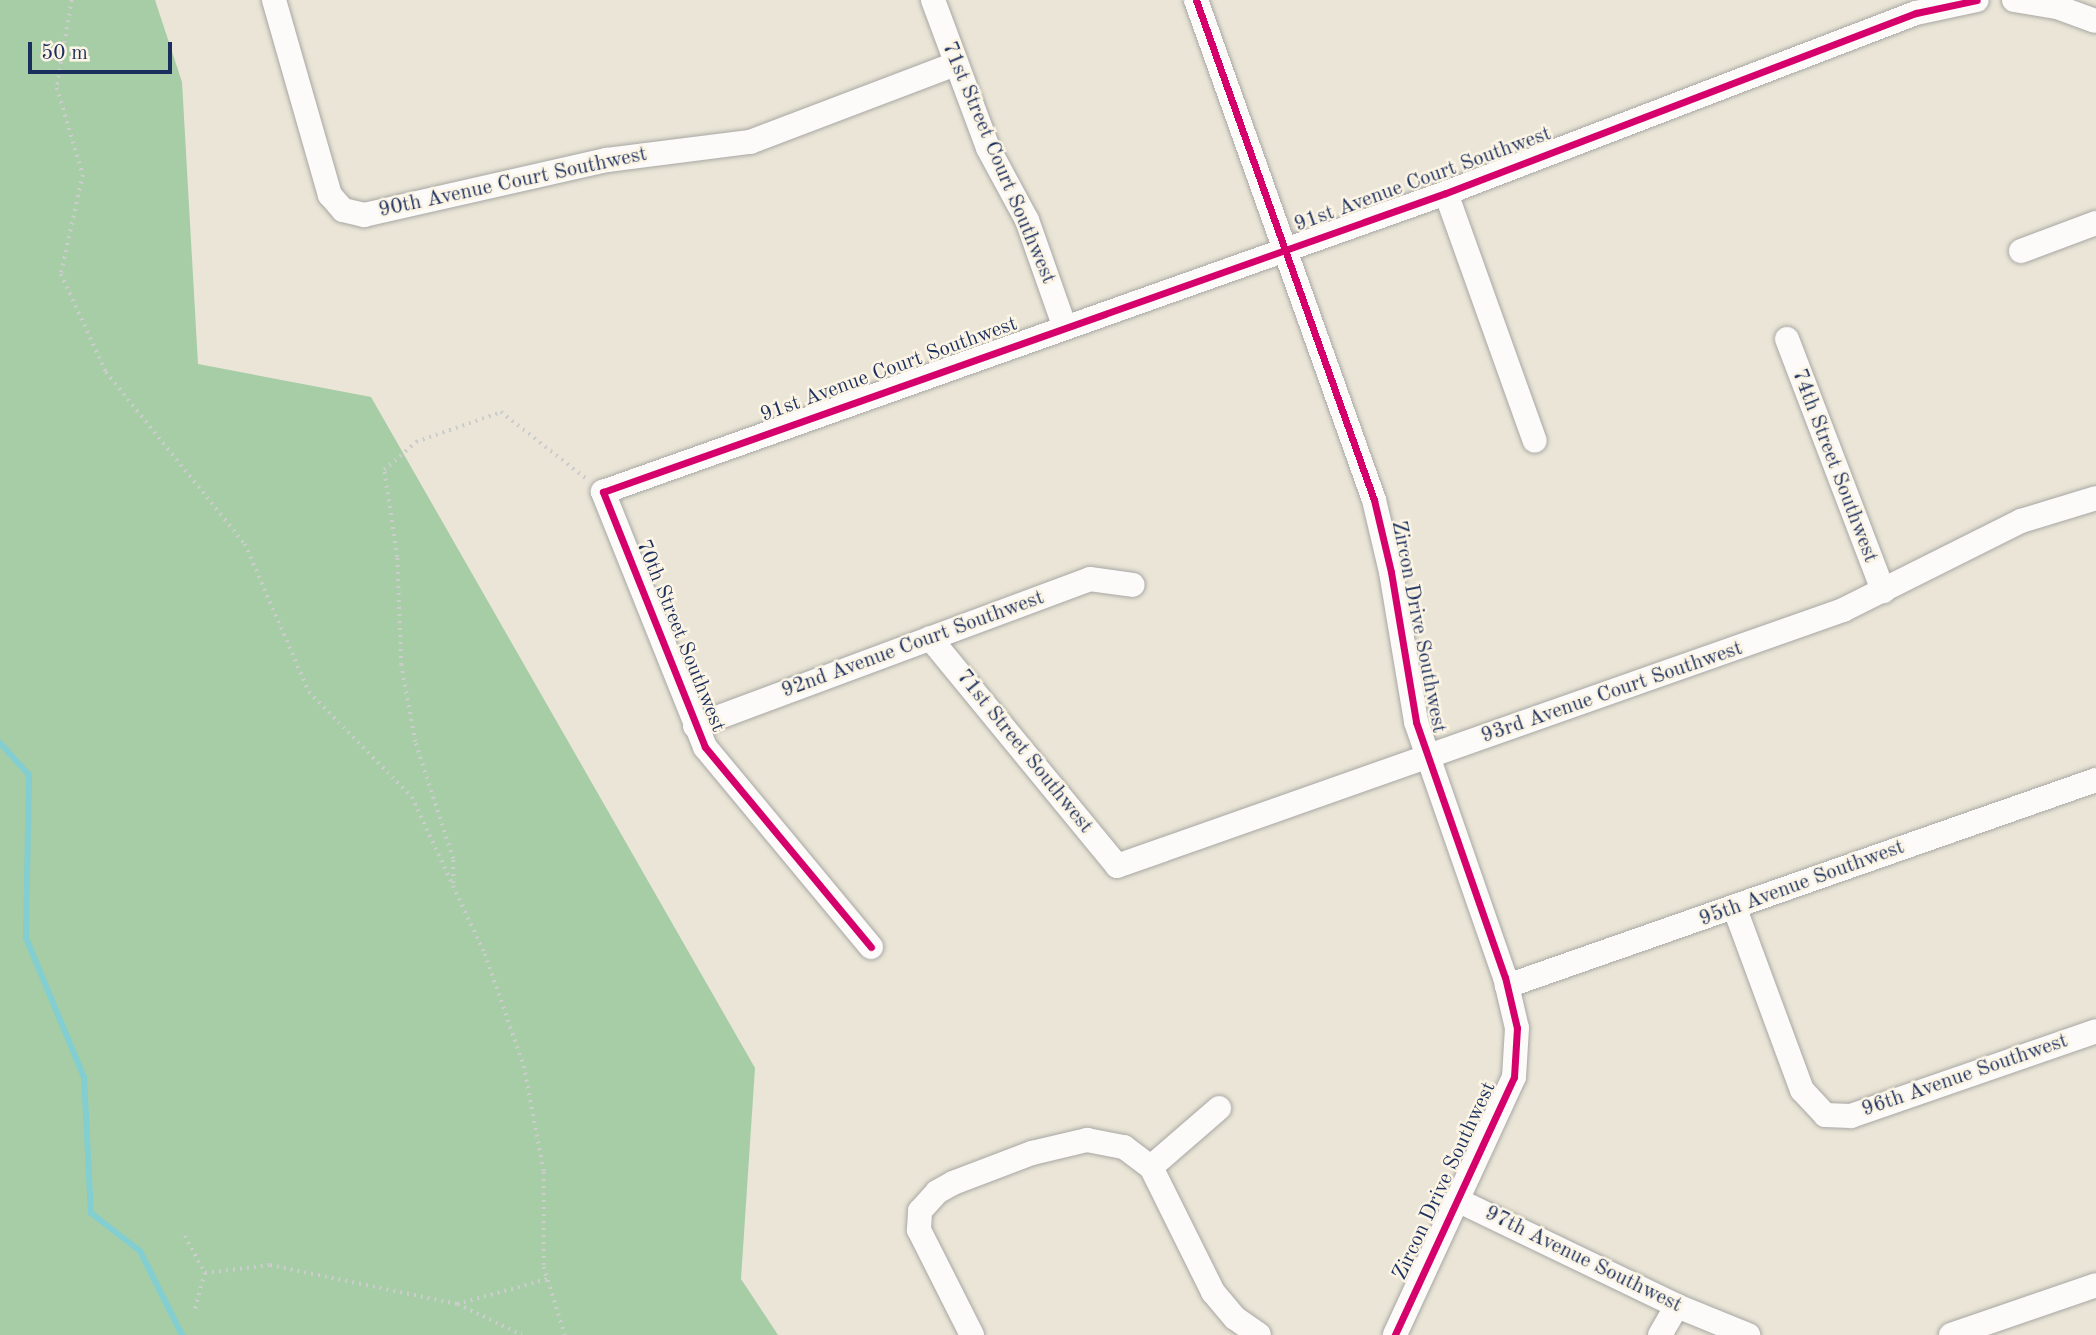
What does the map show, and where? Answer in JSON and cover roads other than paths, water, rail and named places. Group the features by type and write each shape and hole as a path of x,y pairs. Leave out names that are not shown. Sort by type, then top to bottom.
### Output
{"street":[{"name":"90th Avenue Court Southwest","path":"274,0 330,195 350,213 388,210 607,159 750,142 956,64"},
{"name":"71st Street Court Southwest","path":"933,0 988,148 1027,220 1064,325"},
{"name":"Zircon Drive Southwest","path":"1196,0 1374,500 1391,572 1411,699 1428,759 1507,986 1517,1028 1514,1077 1395,1335"},
{"name":"91st Avenue Court Southwest","path":"603,492 1064,325 1447,193 1916,13 1977,0"},
{"path":"2014,0 2057,7 2096,21"},
{"path":"1447,193 1535,441"},
{"path":"2021,251 2096,223"},
{"name":"74th Street Southwest","path":"1787,339 1883,591"},
{"name":"70th Street Southwest","path":"603,492 695,726 720,770 871,947"},
{"name":"93rd Avenue Court Southwest","path":"1117,866 1428,759 1831,615 2021,521 2096,498"},
{"name":"92nd Avenue Court Southwest","path":"695,726 1090,579 1133,586"},
{"name":"71st Street Southwest","path":"930,638 1117,866"},
{"name":"95th Avenue Southwest","path":"1507,986 1735,909 2096,780"},
{"name":"96th Avenue Southwest","path":"1735,909 1802,1090 1817,1109 1833,1117 1851,1116 2096,1031"},
{"path":"1151,1167 1219,1108"},
{"path":"971,1335 917,1220 929,1199 953,1183 1074,1141 1124,1147 1151,1167 1213,1292 1235,1318 1259,1335"},
{"name":"97th Avenue Southwest","path":"1457,1200 1677,1306 1748,1335"},
{"path":"1951,1335 2096,1285"},
{"path":"1660,1335 1677,1306"}],"waterway":[{"path":"0,743 29,775 26,938 84,1077 91,1213 140,1251 182,1335"}]}
